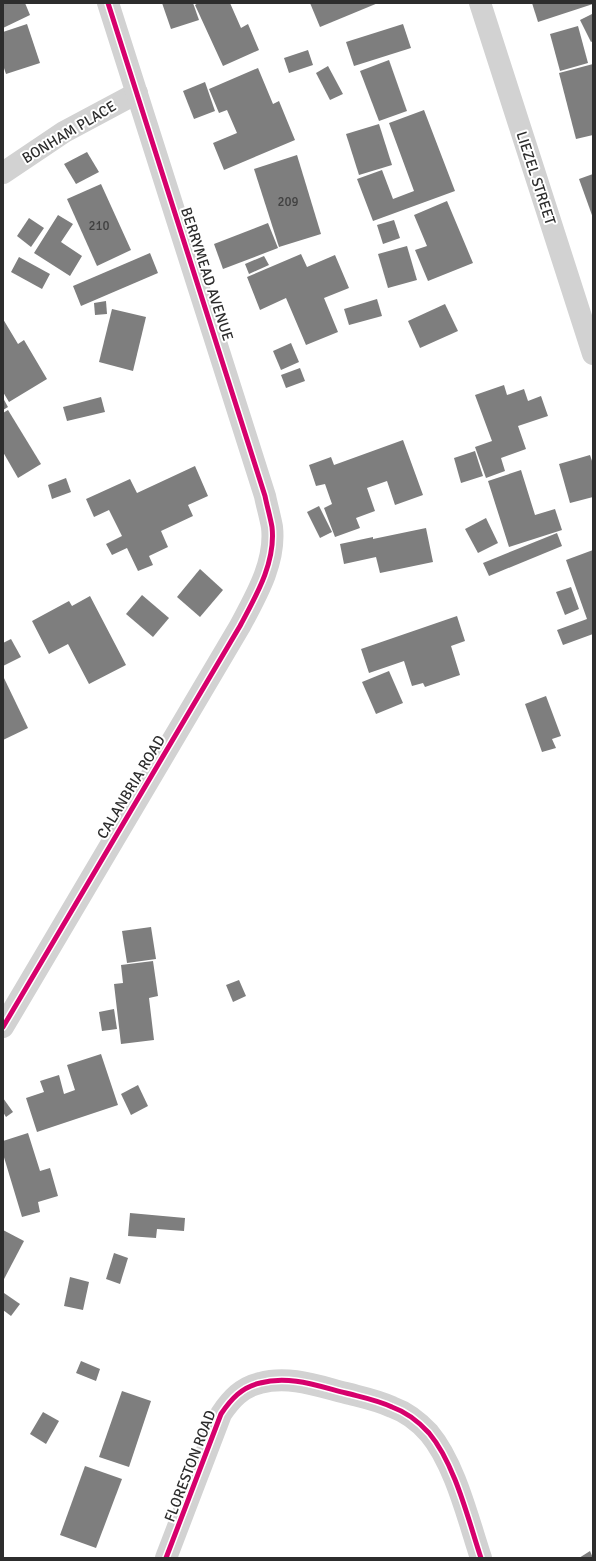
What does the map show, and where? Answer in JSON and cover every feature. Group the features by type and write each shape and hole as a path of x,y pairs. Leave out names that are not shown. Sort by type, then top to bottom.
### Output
{"street":[{"name":"BERRYMEAD AVENUE","path":"108,3 265,496 272,528 271,555"},
{"name":"LIEZEL STREET","path":"480,3 593,354"},
{"name":"BONHAM PLACE","path":"3,173 64,132 137,93"},
{"name":"CALANBRIA ROAD","path":"3,1027 240,626 256,595 271,555"},
{"name":"FLORESTON ROAD","path":"166,1558 221,1414 230,1401 243,1390 259,1383 277,1380 298,1381 376,1401 406,1413 418,1422 429,1433 444,1457 456,1482 481,1558"}],"building":[{"path":"3,3 25,3 30,15 3,28"},
{"path":"162,3 193,3 199,20 171,29"},
{"path":"198,3 230,3 241,28 248,24 259,50 223,66 195,5"},
{"path":"310,3 378,3 320,27"},
{"path":"532,3 593,3 593,4 538,22"},
{"path":"592,14 593,41 591,42 580,20"},
{"path":"27,24 40,63 6,74 3,65 3,32"},
{"path":"403,24 411,48 354,66 346,42"},
{"path":"578,26 588,63 560,71 550,34"},
{"path":"308,50 313,65 289,73 284,58"},
{"path":"389,60 407,111 379,121 360,71"},
{"path":"593,64 593,135 576,139 559,73"},
{"path":"328,66 343,94 330,100 316,73"},
{"path":"258,68 273,104 279,101 295,140 224,170 213,143 237,133 227,110 219,113 209,89"},
{"path":"205,82 215,111 194,119 183,91"},
{"path":"424,110 455,191 373,221 357,179 382,170 393,199 414,191 389,123"},
{"path":"379,124 392,165 359,175 346,134"},
{"path":"87,152 99,172 76,184 64,164"},
{"path":"297,155 321,234 279,247 254,169"},
{"path":"593,174 593,218 579,179"},
{"path":"101,184 131,250 97,266 67,199"},
{"path":"447,201 473,263 428,281 415,250 427,246 414,215"},
{"path":"58,215 73,224 61,242 82,256 70,276 34,253"},
{"path":"29,218 44,228 31,247 17,236"},
{"path":"394,220 400,238 383,244 377,225"},
{"path":"268,223 278,248 223,269 214,244"},
{"path":"407,246 417,280 388,288 378,254"},
{"path":"150,253 158,273 81,306 73,286"},
{"path":"301,254 307,267 335,255 349,288 324,298 338,332 306,345 286,298 260,310 247,277"},
{"path":"264,256 269,265 249,274 245,264"},
{"path":"19,257 50,274 42,289 11,272"},
{"path":"377,299 382,316 349,325 344,309"},
{"path":"106,301 107,314 95,315 94,303"},
{"path":"445,304 458,331 420,348 408,321"},
{"path":"112,309 146,317 133,371 99,362"},
{"path":"3,319 18,344 24,340 47,379 9,402 3,392"},
{"path":"291,343 299,362 281,370 273,351"},
{"path":"300,368 305,381 286,388 281,375"},
{"path":"504,385 507,395 524,389 528,401 541,396 548,416 518,426 526,449 501,458 505,471 486,478 475,447 492,441 475,395"},
{"path":"101,397 105,412 67,421 63,407"},
{"path":"3,398 8,407 3,410"},
{"path":"8,410 41,464 18,478 3,452 3,413"},
{"path":"403,440 423,495 395,505 387,481 367,488 375,511 356,518 360,528 335,537 324,508 332,504 325,484 316,486 309,465 331,457 334,465"},
{"path":"475,451 483,476 461,483 454,458"},
{"path":"590,455 593,464 593,497 570,503 559,464"},
{"path":"195,466 208,496 188,505 193,516 161,531 168,547 149,556 153,565 138,571 127,548 112,555 106,544 122,536 109,510 94,517 86,499 130,479 137,493"},
{"path":"521,470 535,515 555,509 562,530 509,547 488,481"},
{"path":"66,478 71,492 52,499 48,485"},
{"path":"319,506 332,532 320,538 307,512"},
{"path":"486,518 498,543 478,553 465,529"},
{"path":"426,528 433,562 380,573 376,557 344,564 340,544"},
{"path":"557,533 562,546 489,576 483,563"},
{"path":"593,550 593,634 563,645 557,630 587,619 566,560"},
{"path":"200,569 223,590 200,617 177,597"},
{"path":"571,587 579,609 565,615 556,592"},
{"path":"142,595 169,618 153,637 126,614"},
{"path":"90,596 126,665 89,684 68,644 49,654 32,621 69,601 72,606"},
{"path":"457,616 465,641 451,646 460,675 425,687 423,683 412,686 404,661 369,673 361,649"},
{"path":"11,639 21,657 3,666 3,643"},
{"path":"389,671 403,703 376,714 362,682"},
{"path":"3,676 28,728 3,740"},
{"path":"546,696 561,736 552,739 556,748 542,752 525,704"},
{"path":"151,927 156,959 127,963 122,931"},
{"path":"153,961 158,996 149,998 154,1040 121,1044 114,984 123,983 121,965"},
{"path":"239,980 246,996 233,1002 226,985"},
{"path":"114,1009 117,1029 102,1031 99,1012"},
{"path":"101,1054 118,1105 37,1132 26,1098 44,1092 40,1081 59,1075 64,1094 75,1090 67,1065"},
{"path":"138,1085 148,1106 131,1115 121,1094"},
{"path":"3,1098 13,1112 6,1117 3,1112"},
{"path":"28,1133 40,1171 50,1168 58,1196 38,1202 40,1212 22,1217 3,1154 3,1141"},
{"path":"130,1213 185,1218 184,1231 157,1229 156,1238 128,1236"},
{"path":"3,1230 24,1241 3,1281"},
{"path":"114,1253 128,1258 120,1284 106,1279"},
{"path":"70,1277 89,1282 83,1310 64,1306"},
{"path":"4,1293 20,1304 11,1316 3,1310"},
{"path":"81,1361 100,1369 96,1381 76,1373"},
{"path":"122,1391 151,1401 129,1467 99,1457"},
{"path":"43,1412 59,1421 46,1444 30,1434"},
{"path":"85,1466 122,1479 96,1548 60,1535"},
{"path":"590,1551 593,1558 579,1558"}],"cycle path":[{"path":"3,1027 240,626 264,578 271,553 272,527 265,496 108,3"},
{"path":"166,1558 221,1414 229,1403 248,1387 260,1383 282,1380 303,1382 375,1401 402,1412 421,1425 429,1433 446,1460 460,1492 481,1558"}]}
